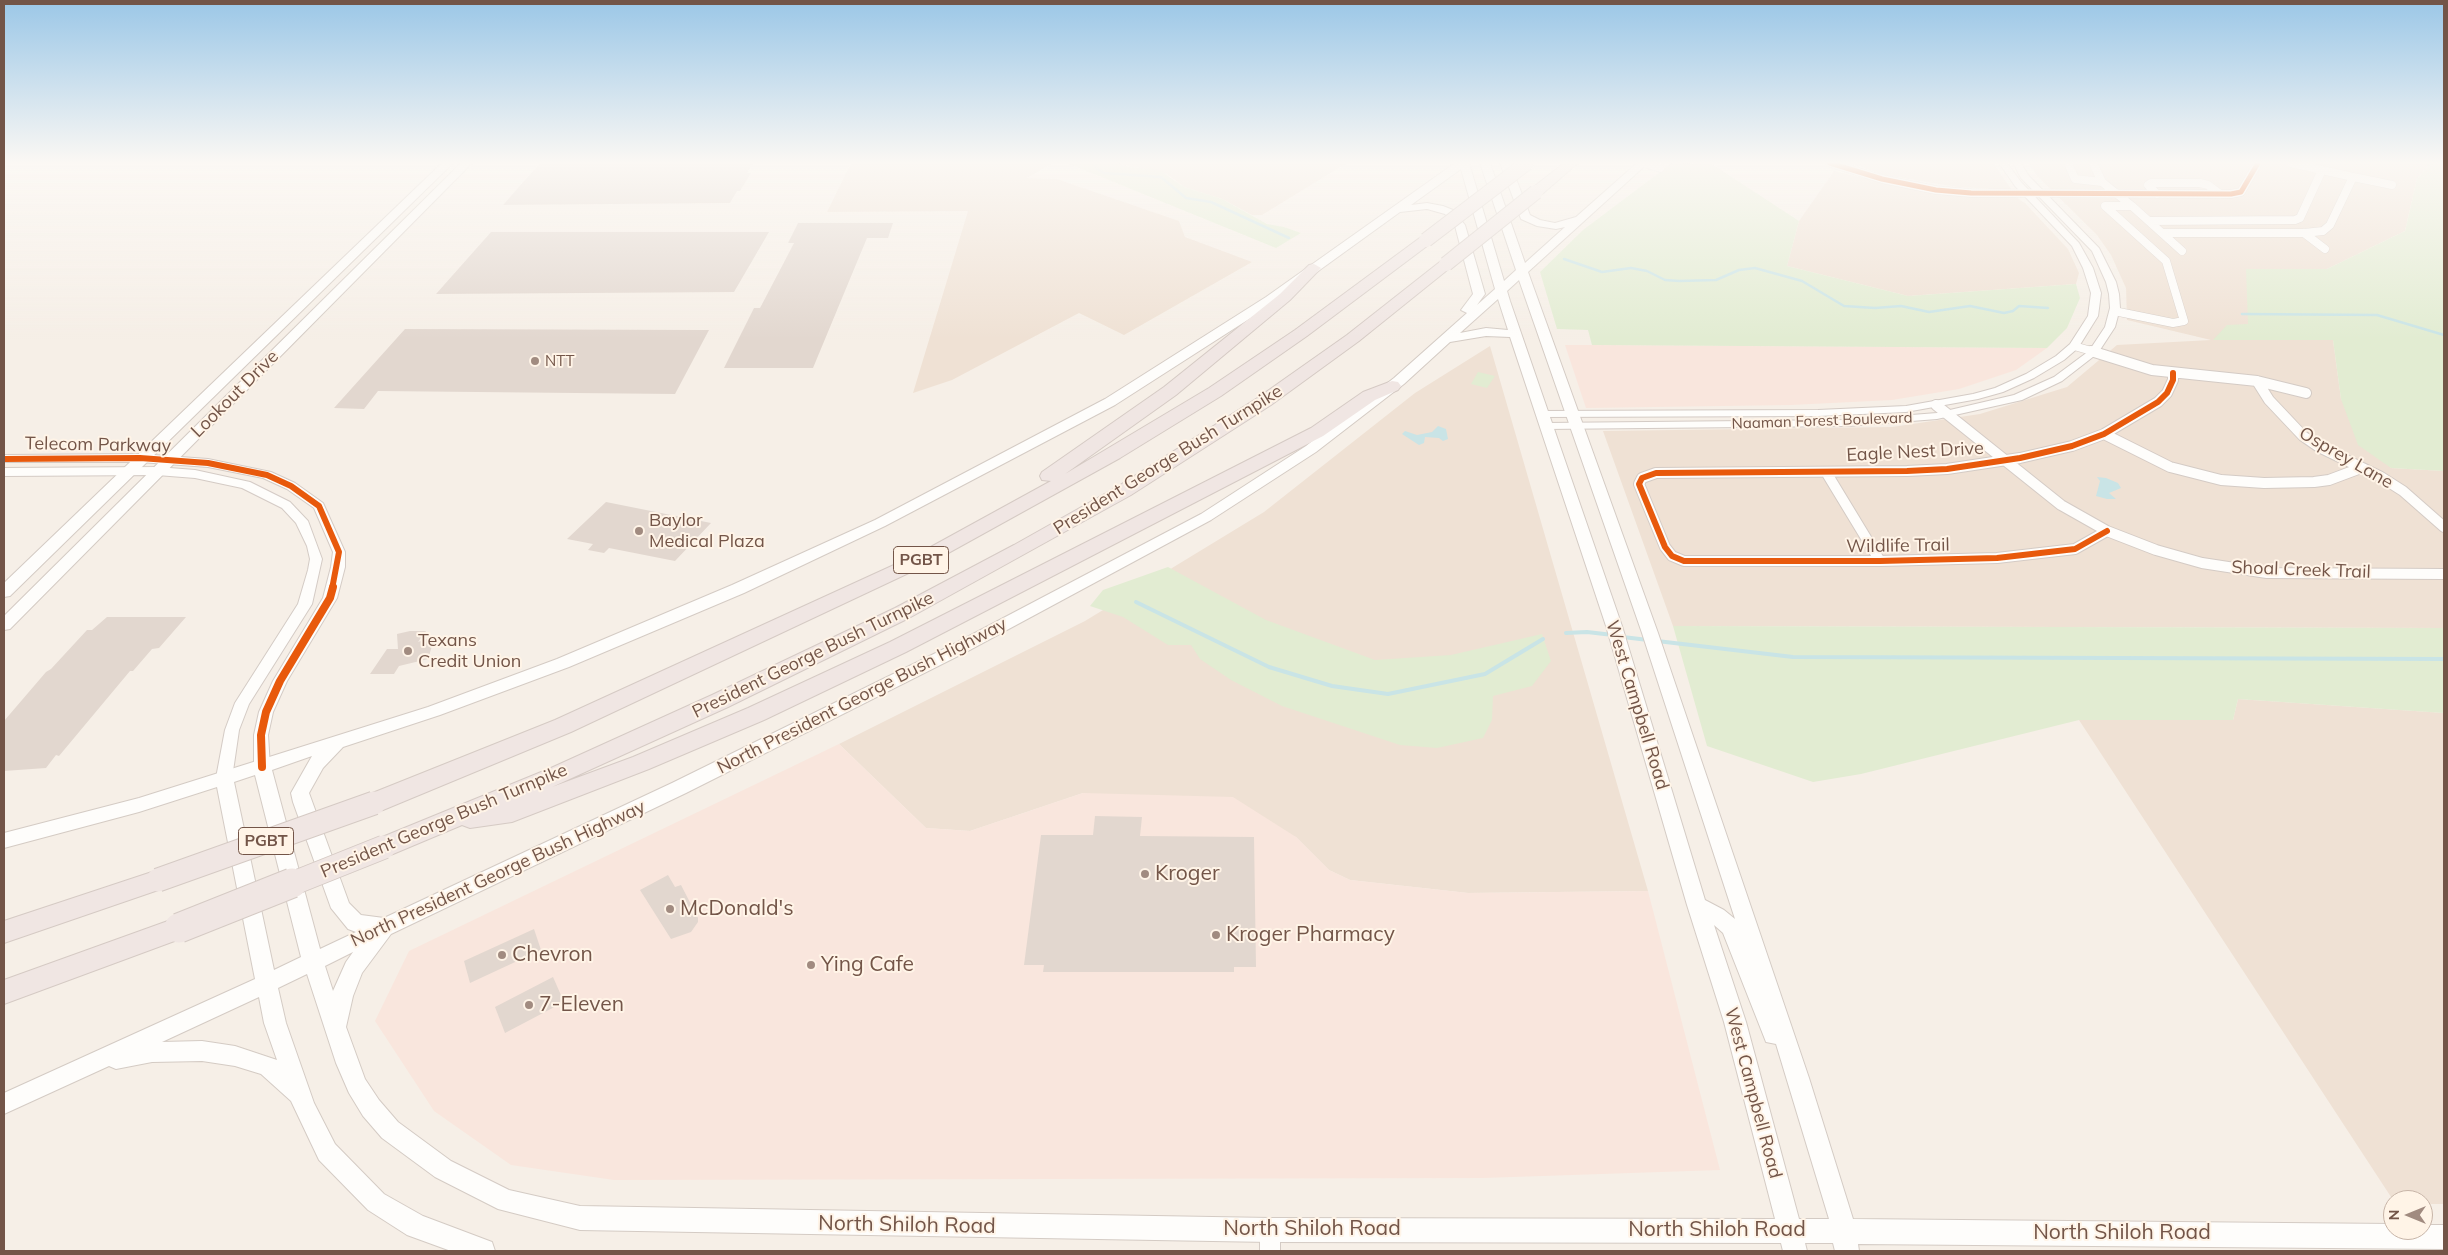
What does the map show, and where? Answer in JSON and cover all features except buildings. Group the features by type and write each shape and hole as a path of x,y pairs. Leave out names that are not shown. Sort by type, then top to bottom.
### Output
{"highway":[{"name":"President George Bush Turnpike","path":"4,932 158,880 374,803 563,726 925,558 1114,454 1215,392 1301,333 1450,222"},
{"name":"President George Bush Turnpike","path":"4,992 179,928 450,820 618,748 767,679 902,613 1047,535 1168,464 1265,401 1346,343 1499,222"},
{"path":"925,558 1102,441 1170,391 1285,297 1314,268"},
{"path":"450,820 503,815 641,763 756,714 898,647 1317,432 1369,396 1392,386"}],"main road":[{"name":"Lookout Drive","path":"4,592 140,458 387,222"},
{"name":"Lookout Drive","path":"4,625 408,222"},
{"path":"4,840 140,805 337,744 434,711 564,663 738,589 880,523 1110,402 1270,300 1380,222"},
{"path":"1450,338 1480,294 1460,225 1457,222"},
{"name":"West Campbell Road","path":"1480,222 1500,290 1607,606 1697,905 1741,1042 1793,1241"},
{"path":"1505,222 1521,270"},
{"path":"1534,222 1556,226 1570,222"},
{"name":"North President George Bush Highway","path":"4,1104 313,962 679,788 960,648 1206,517 1275,474 1392,386 1450,338 1521,270 1577,222"},
{"name":"West Campbell Road","path":"1521,270 1641,607 1690,753 1839,1207 1845,1241"},
{"path":"1450,338 1486,332 1515,334"},
{"path":"247,382 264,352 256,346"},
{"path":"337,744 317,763 307,778 300,793 302,802 341,908 355,923 385,927"},
{"path":"262,766 313,962"},
{"name":"Telecom Parkway","path":"224,778 268,983"},
{"path":"1697,905 1717,916 1730,928 1773,1034 1798,1078"},
{"path":"336,1025 342,996 353,968 385,927"},
{"name":"North Shiloh Road","path":"313,962 336,1025 347,1063 357,1086 371,1108 390,1130 443,1169 506,1201 580,1218 1270,1241 1845,1241 2444,1237"},
{"path":"268,983 275,1023 300,1094 327,1152 376,1202 416,1226 463,1246 483,1251"},
{"path":"94,1062 152,1052 202,1051 235,1056 268,1066 300,1094"}],"street":[{"name":"Naaman Forest Boulevard","path":"1573,420 1808,414 1936,405 1999,390 2030,376 2060,358 2074,346 2093,316 2096,293 2088,268 2076,245 2053,222"},
{"name":"Naaman Forest Boulevard","path":"1544,420 1848,423 1948,415 2018,398 2058,379 2093,353 2110,327 2114,311 2111,282 2096,250 2069,222"},
{"path":"2114,311 2173,323 2184,320 2166,261 2122,222"},
{"path":"2150,222 2182,251"},
{"path":"2163,233 2304,234 2322,231 2332,222"},
{"path":"2304,234 2325,250"},
{"path":"2074,346 2130,365 2173,374 2257,381 2306,393"},
{"name":"Eagle Nest Drive","path":"1656,474 1947,469 2005,460 2072,446 2104,434 2158,402 2167,393 2173,380 2173,374"},
{"name":"Osprey Lane","path":"2257,381 2269,400 2303,436 2319,447 2403,491 2444,526"},
{"name":"Shoal Creek Trail","path":"1936,405 2046,495 2081,518 2107,531 2178,557 2226,568 2267,573 2444,574"},
{"path":"1770,423 1797,419 1808,414"},
{"path":"2104,434 2170,467 2221,480 2257,483 2314,482 2329,480 2361,468"},
{"name":"Telecom Parkway","path":"4,459 140,458 241,469 267,476 291,486 319,506 339,552"},
{"name":"Telecom Parkway","path":"4,472 157,471 195,474 246,485 286,505 302,521 313,546 316,559 315,570 305,604 284,640 256,678 242,704 232,730 224,778"},
{"path":"1826,472 1880,561"},
{"path":"1656,474 1642,478 1639,484 1665,547 1672,556 1684,561"},
{"name":"Wildlife Trail","path":"1684,561 1880,561 1997,558 2075,549 2107,531"},
{"path":"262,766 261,735 266,712 280,681 330,598 339,552 316,559"}],"shaded area":[{"path":"965,222 1179,222 1185,237 1252,262 1124,335 1079,313 952,380 913,393"},
{"path":"1799,222 2042,222 2068,249 2079,273 2076,284 1908,296 1787,266"},
{"path":"2083,222 2407,222 2405,231 2327,269 2247,269 2249,324 2214,340 2333,340 2341,399 2391,468 2444,471 2444,628 1673,626 1603,431 1892,427 1980,414 2067,387 2117,345 2211,340 2127,320 2126,288 2111,255 2097,235"},
{"path":"1565,345 2047,348 2016,370 1959,389 1892,400 1791,405 1586,408"},
{"path":"1490,346 1648,891 1468,893 1350,880 1329,870 1296,837 1083,793 970,831 926,828 839,744 1085,621 1264,512 1415,393"},
{"path":"2238,699 2444,713 2444,1204 2433,1204 2433,1190 2386,1190 2079,720 2233,720"},
{"path":"839,744 926,828 970,831 1083,793 1233,797 1296,837 1329,870 1350,880 1468,893 1648,891 1720,1170 1483,1178 614,1180 511,1165 434,1111 375,1021 409,951"}],"green space":[{"path":"1211,222 1263,222 1301,233 1276,248"},
{"path":"1594,222 1799,222 1787,266 1908,296 2076,284 2080,298 2067,328 2047,348 1592,345 1588,330 1557,329 1540,272"},
{"path":"2407,222 2444,222 2444,471 2391,468 2358,445 2341,399 2333,340 2213,340 2227,325 2248,324 2246,269 2327,269 2405,231"},
{"path":"1478,372 1495,376 1487,388 1471,384"},
{"path":"1168,567 1266,620 1375,660 1451,655 1542,634 1551,661 1532,686 1493,696 1492,720 1483,738 1437,748 1400,745 1282,706 1231,680 1200,659 1191,645 1168,645 1123,617 1090,606 1103,590"},
{"path":"1673,626 2444,628 2444,713 2238,699 2233,720 2079,720 1861,774 1813,782 1707,746"}],"water":[{"path":"1438,426 1446,429 1448,439 1443,441 1439,438 1425,437 1424,443 1419,445 1402,434 1405,431 1417,435 1432,432"},
{"path":"2097,477 2106,478 2118,483 2121,488 2109,493 2116,499 2096,496 2100,481"}],"waterway":[{"path":"1253,222 1289,238"},
{"path":"1564,259 1602,272 1631,268 1647,271 1665,280 1679,281 1716,280 1739,270 1755,268 1802,281 1844,306 1875,308 1901,306 1929,312 1970,306 2004,313 2013,311 2019,306 2048,308"},
{"path":"2242,314 2377,315 2444,335"},
{"path":"1136,602 1269,667 1332,686 1388,694 1485,674 1543,639"},
{"path":"1566,633 1587,632 1613,635"},
{"path":"1623,637 1648,640"},
{"path":"1657,641 1793,657 2444,659"}],"cycle path":[{"path":"2107,531 2075,549 1997,558 1880,561 1684,561 1672,556 1665,547 1639,484 1642,478 1656,473 1907,471 1947,469 2020,458 2072,446 2104,434 2158,402 2167,393 2173,380 2173,373"},
{"path":"4,459 140,458 208,463 267,475 291,486 319,506 339,552 338,567 330,598 280,681 266,712 261,735 262,767"}],"place":[{"name":"NTT","path":"535,361"},
{"name":"Baylor Medical Plaza","path":"639,531"},
{"name":"Texans Credit Union","path":"408,651"},
{"name":"Kroger","path":"1145,874"},
{"name":"McDonald's","path":"670,909"},
{"name":"Kroger Pharmacy","path":"1216,935"},
{"name":"Chevron","path":"502,955"},
{"name":"Ying Cafe","path":"811,965"},
{"name":"7-Eleven","path":"529,1005"}]}
